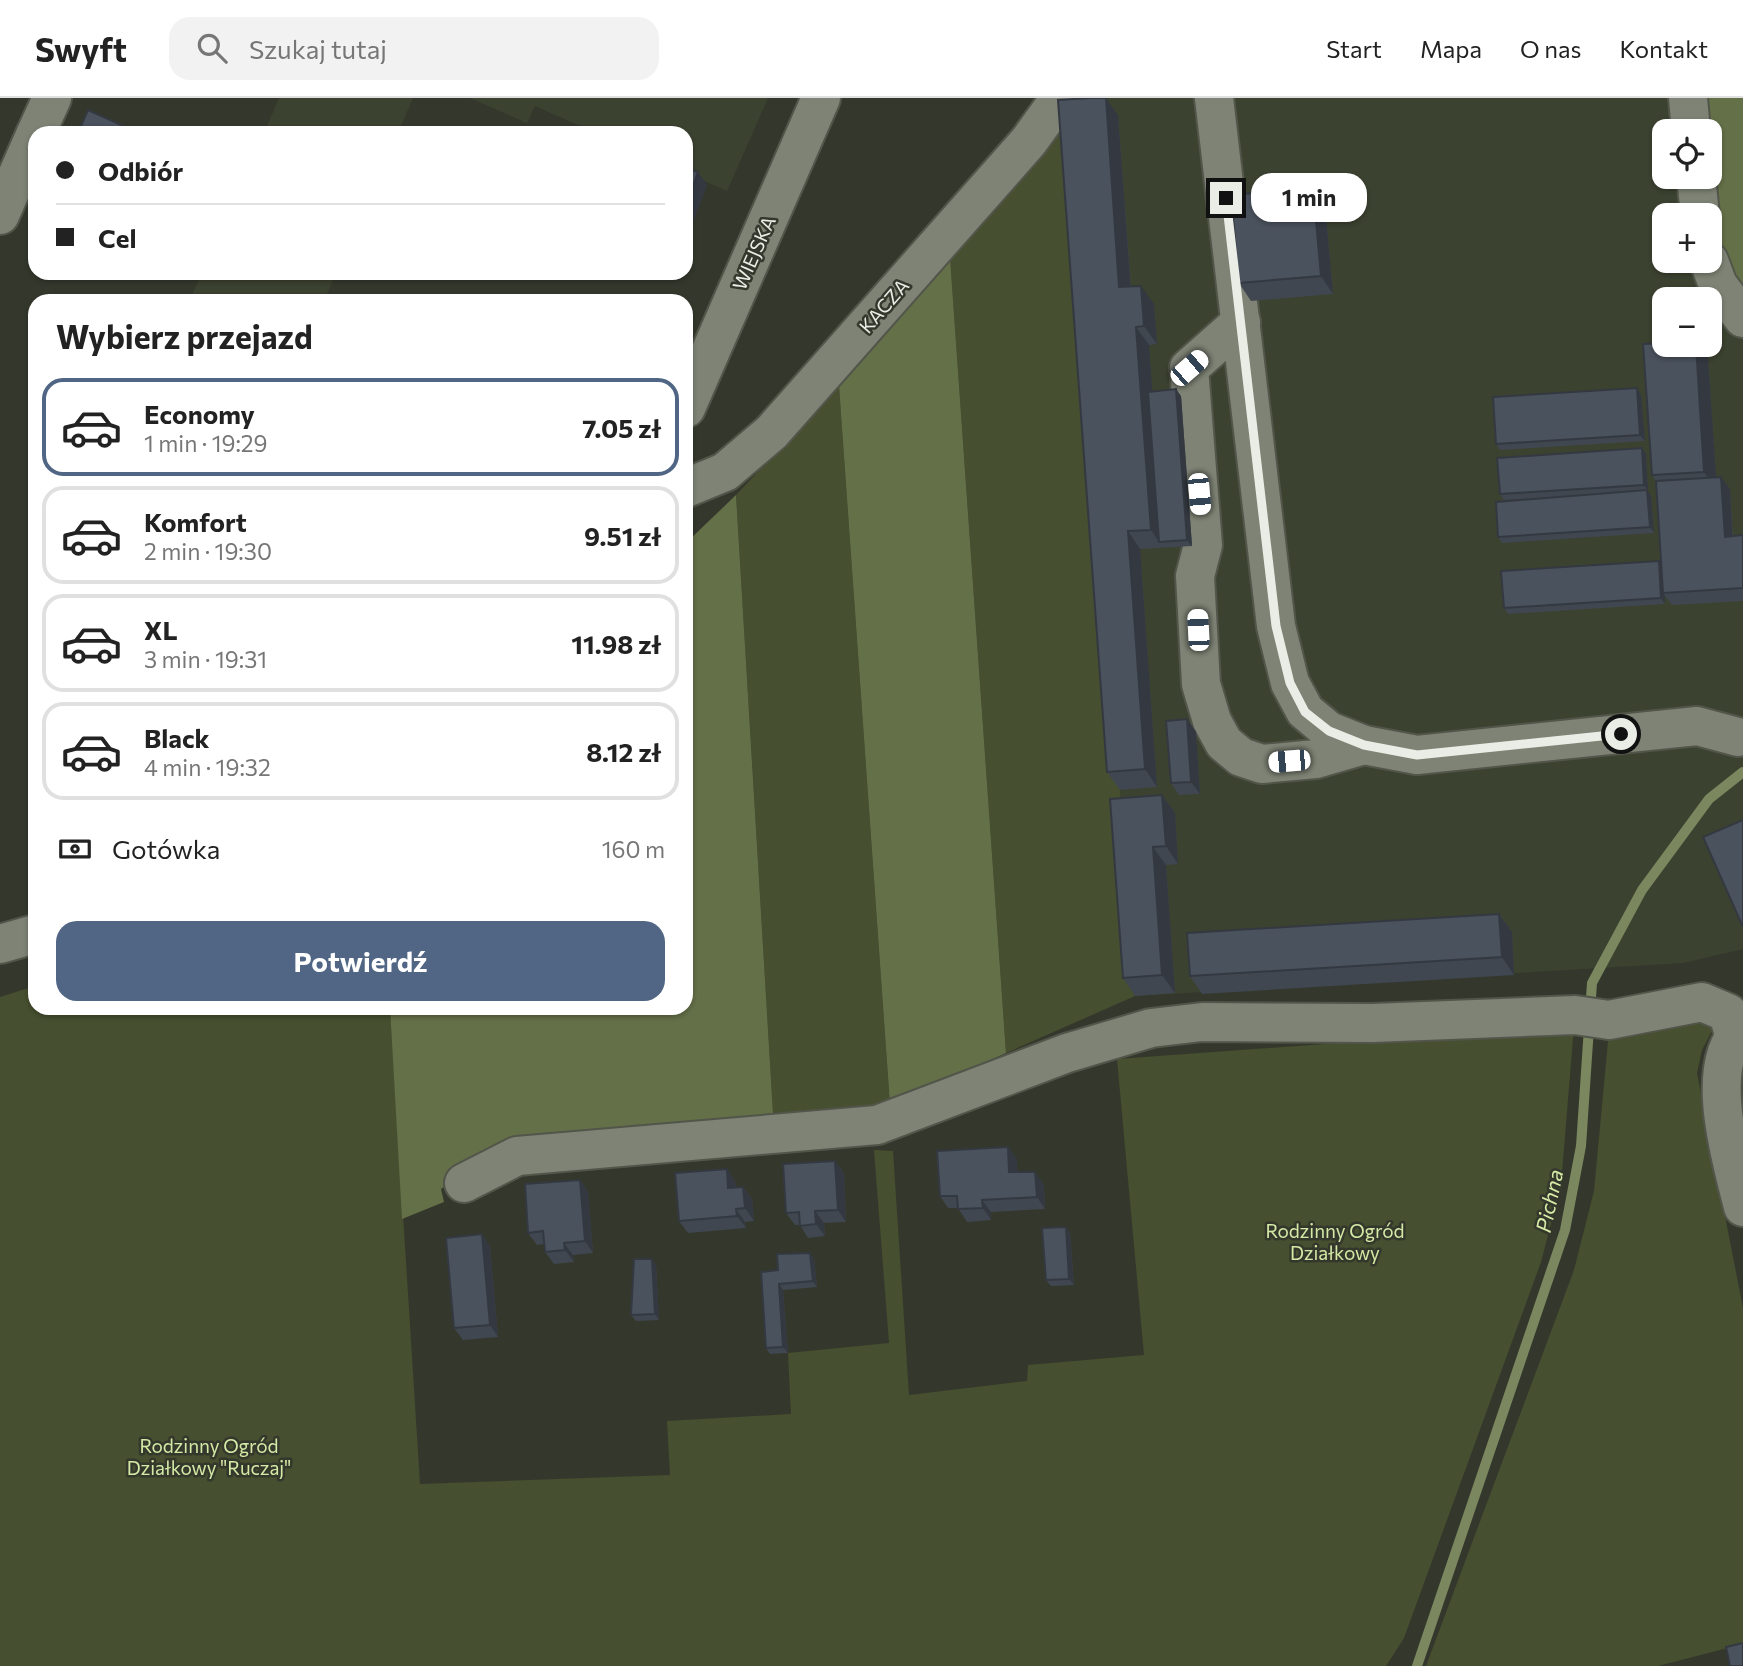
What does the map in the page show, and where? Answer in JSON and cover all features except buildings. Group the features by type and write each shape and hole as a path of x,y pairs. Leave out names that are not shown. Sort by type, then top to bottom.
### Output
{"street":[{"path":"39,126 51,98"},
{"name":"WIEJSKA","path":"693,392 821,98"},
{"name":"KACZA","path":"693,485 725,472 772,432 1030,141 1060,98"},
{"path":"1214,98 1276,626 1290,683 1305,712 1329,731 1364,745 1417,755 1697,726 1741,729"},
{"path":"1688,98 1690,119"},
{"path":"0,215 28,152"},
{"path":"1714,273 1718,285 1743,318"},
{"path":"1241,322 1189,368 1203,545 1195,576 1201,684 1212,722 1224,743 1241,757 1262,764 1316,759 1364,745"},
{"path":"0,944 28,936"},
{"path":"464,1183 517,1156 877,1125 1067,1053 1151,1028 1202,1022 1373,1023 1592,1018 1702,1002 1728,1013 1739,1032 1723,1070 1723,1117 1743,1207"}],"shaded area":[{"path":"279,98 413,98 401,126 267,126"},
{"path":"470,98 768,98 727,191 693,176 693,126 580,126 535,106 527,123"},
{"path":"1083,98 1743,98 1743,949 1683,963 1135,996 1071,118"},
{"path":"199,280 333,280 327,294 192,294"}],"green space":[{"path":"1698,98 1743,98 1743,301 1722,262 1722,203 1709,203 1707,189 1722,189 1722,119 1706,119"},
{"path":"1071,118 1135,996 1006,1053 949,243"},
{"path":"949,243 1006,1053 890,1105 839,386 869,340"},
{"path":"839,386 890,1105 773,1113 736,495"},
{"path":"736,495 773,1113 649,1137 496,1149 441,1189 444,1202 402,1219 390,1015 693,1015 693,536"},
{"path":"28,988 28,1015 390,1015 420,1484 670,1475 667,1421 791,1414 788,1353 889,1343 874,1150 893,1151 909,1395 1027,1381 1028,1365 1144,1355 1117,1059 1574,1026 1561,1185 1541,1262 1404,1638 1386,1666 0,1666 0,997"},
{"path":"1718,1019 1702,1050 1697,1073 1743,1308 1743,1644 1658,1666 1426,1666 1574,1270 1594,1191 1609,1031"}],"waterway":[{"name":"Pichna","path":"1417,1666 1565,1230 1581,1146 1592,983 1642,890 1709,799 1743,772"}],"route":[{"path":"1226,198 1276,626 1290,683 1305,712 1329,731 1364,745 1417,755 1621,734"}],"park label":[{"name":"Rodzinny Ogród Działkowy","path":"1335,1242"},
{"name":"Rodzinny Ogród Działkowy \"Ruczaj\"","path":"209,1457"}]}
